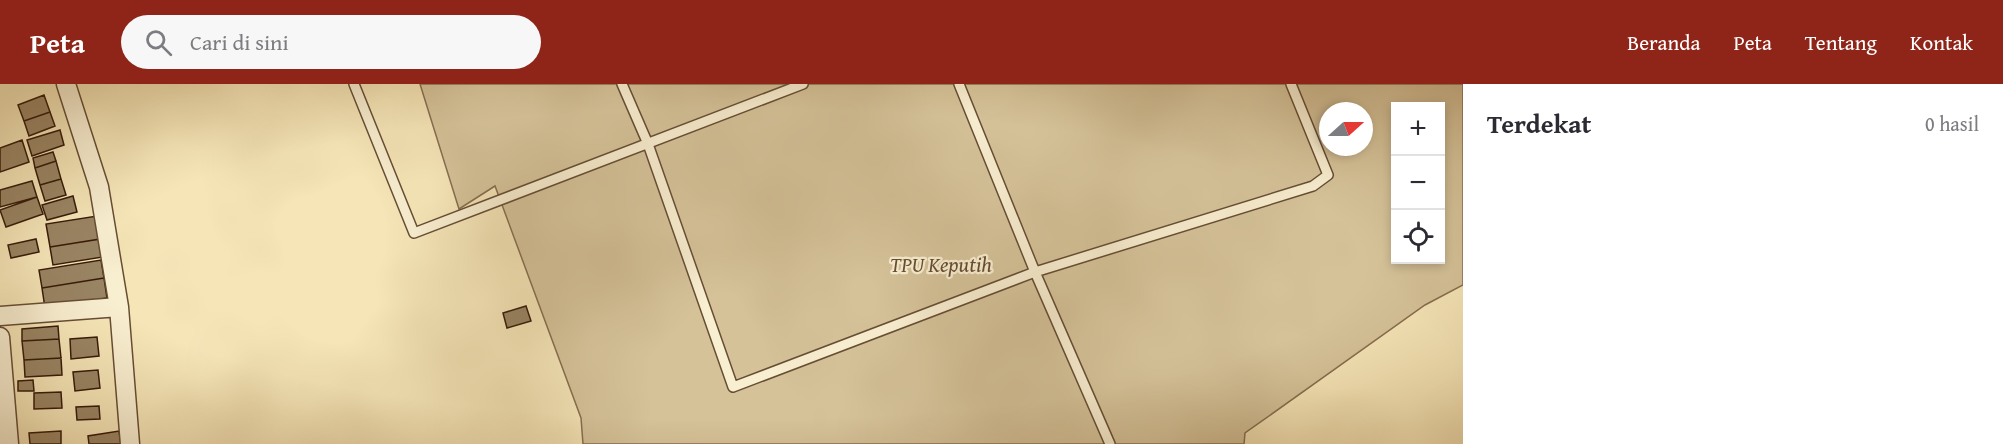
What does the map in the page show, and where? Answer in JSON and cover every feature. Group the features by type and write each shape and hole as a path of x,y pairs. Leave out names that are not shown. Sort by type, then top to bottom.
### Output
{"street":[{"path":"66,84 99,187 119,307 130,444"},
{"path":"0,316 119,307"},
{"path":"0,337 9,444"}],"lane":[{"path":"354,84 414,233 803,84"},
{"path":"622,84 648,144 733,387 1035,272 1313,186 1328,176 1292,84"},
{"path":"959,84 1035,272 1110,444"}],"green space":[{"name":"TPU Keputih","path":"420,84 1463,84 1463,285 1425,305 1245,433 1244,444 583,444 581,418 495,186 459,209"}],"building":[{"path":"44,95 50,112 24,121 18,105"},
{"path":"50,112 55,126 29,136 24,121"},
{"path":"60,130 64,145 32,156 27,140"},
{"path":"22,140 29,162 0,172 0,148"},
{"path":"53,152 56,161 35,168 33,158"},
{"path":"56,161 61,179 40,185 35,168"},
{"path":"61,179 66,195 45,201 40,185"},
{"path":"32,181 37,197 0,207 0,190"},
{"path":"73,196 77,212 47,220 42,205"},
{"path":"37,197 43,214 6,227 0,210"},
{"path":"97,216 100,239 50,247 46,224"},
{"path":"36,239 39,252 11,258 8,245"},
{"path":"100,239 103,257 53,265 50,247"},
{"path":"101,260 104,278 42,288 39,270"},
{"path":"104,278 107,298 45,308 42,288"},
{"path":"526,306 531,321 507,328 503,313"},
{"path":"58,326 59,339 22,341 22,329"},
{"path":"97,337 99,356 71,359 70,339"},
{"path":"59,339 61,358 24,360 22,341"},
{"path":"61,358 62,375 25,377 24,360"},
{"path":"98,370 100,388 75,391 73,372"},
{"path":"33,380 34,391 18,391 18,381"},
{"path":"61,392 62,408 34,409 34,393"},
{"path":"99,406 100,419 77,420 76,407"},
{"path":"61,431 61,444 30,444 29,433"},
{"path":"119,431 121,444 89,444 88,436"}]}
